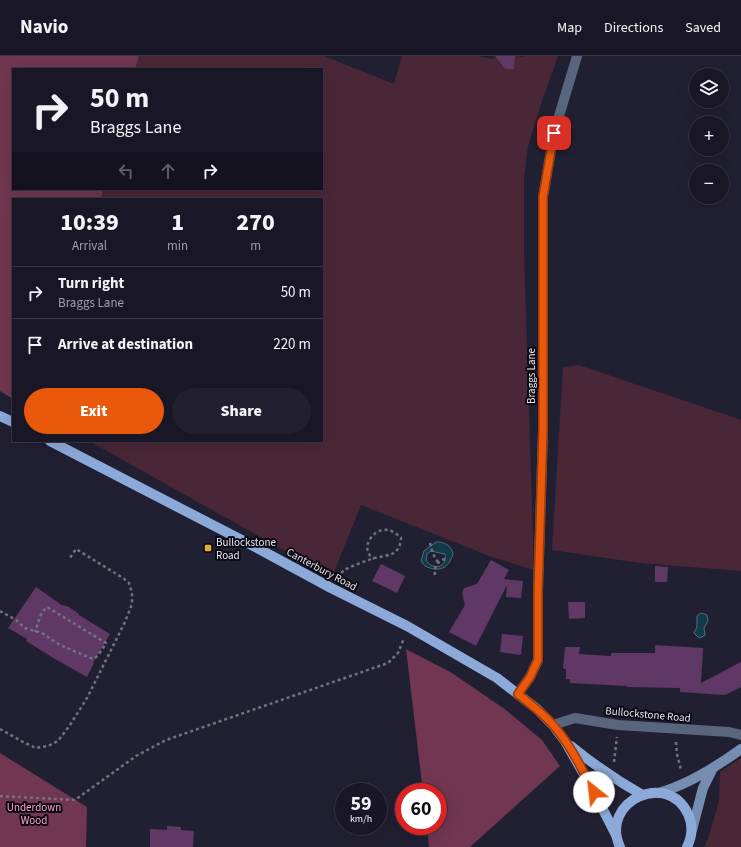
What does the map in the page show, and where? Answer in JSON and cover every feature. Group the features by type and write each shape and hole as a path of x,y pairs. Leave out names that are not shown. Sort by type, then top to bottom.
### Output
{"main road":[{"path":"0,416 12,422"},
{"name":"Canterbury Road","path":"52,442 331,588 407,626 497,678 537,709 553,725 565,741 594,792 616,835 620,847"},
{"name":"Canterbury Road","path":"565,741 593,764 641,794"},
{"path":"616,835 617,823 621,811 628,803 641,794 658,793 671,796 686,810 690,819 692,830 691,838 687,847"}],"street":[{"name":"Braggs Lane","path":"518,694 530,677 538,660 538,592 543,430 543,197 554,133 577,56"},
{"name":"Bullockstone Road","path":"553,725 575,718 618,725 675,730 729,732 741,735"},
{"path":"658,793 687,782 713,768 741,749"},
{"path":"692,830 704,788 713,768"}],"path":[{"path":"331,588 343,570 374,559 388,556 401,546 402,538 395,532 384,530 374,534 369,541 368,548 369,554 374,559"},
{"path":"430,543 433,554 438,562"},
{"path":"0,728 36,748 48,746 58,741 87,698 125,622 132,604 132,593 129,583 76,549 70,558"},
{"path":"435,575 435,568 438,562 445,559"},
{"path":"0,610 26,628 35,632 42,634 60,645 93,659 101,652 106,643 47,607 44,608 35,632"},
{"path":"0,796 74,800 136,756 166,740 388,663 398,653 407,626"},
{"path":"675,730 677,754 682,774 687,782"}],"shaded area":[{"path":"139,56 324,56 394,84 402,56 480,56 493,59 494,57 503,58 503,66 505,69 512,69 514,66 515,56 558,56 528,146 524,178 524,253 534,570 492,557 361,505 332,577 91,442 323,442 323,198 101,198 103,190 323,190 323,68 135,68"},
{"path":"579,365 741,420 741,571 640,563 552,550 563,367"},
{"path":"741,758 741,847 704,847 708,839 719,801 720,772"}],"green space":[{"path":"0,56 139,56 135,68 12,68 12,190 103,190 101,198 12,198 12,398 0,391"},
{"path":"406,649 452,673 506,710 542,740 560,766 470,847 429,847 428,835 447,835 447,783 422,783"},
{"name":"Underdown Wood","path":"0,753 87,807 86,847 0,847"}],"water":[{"path":"436,542 439,542 449,546 453,554 446,566 435,569 425,566 421,561 424,551","holes":["431,551 445,554 444,562 439,566 432,566 426,560 427,554"]},
{"path":"701,613 707,615 708,621 704,628 705,635 700,638 694,633 697,627 697,616"}],"building":[{"path":"495,56 515,56 514,69 505,69"},
{"path":"491,560 509,570 504,579 523,581 521,598 506,597 507,585 476,646 449,632 465,605 462,593 464,588 477,584"},
{"path":"381,564 405,576 397,593 372,581"},
{"path":"655,566 668,567 667,582 655,582"},
{"path":"36,587 63,606 69,607 110,634 93,663 87,677 55,659 26,641 27,639 8,628"},
{"path":"568,602 585,602 585,618 569,619"},
{"path":"502,634 523,636 521,655 500,652"},
{"path":"655,645 703,648 701,683 741,662 741,687 725,695 680,692 680,688 627,687 570,683 570,679 566,679 566,669 563,669 565,647 580,647 579,654 611,656 611,653 655,653"},
{"path":"167,826 181,827 181,830 194,831 193,847 150,847 150,829 167,830"}],"place":[{"name":"Bullockstone Road","path":"208,548"}],"route":[{"path":"554,133 543,197 543,430 538,592 538,660 530,677 518,694 537,709 553,725 565,741 594,792"}]}
